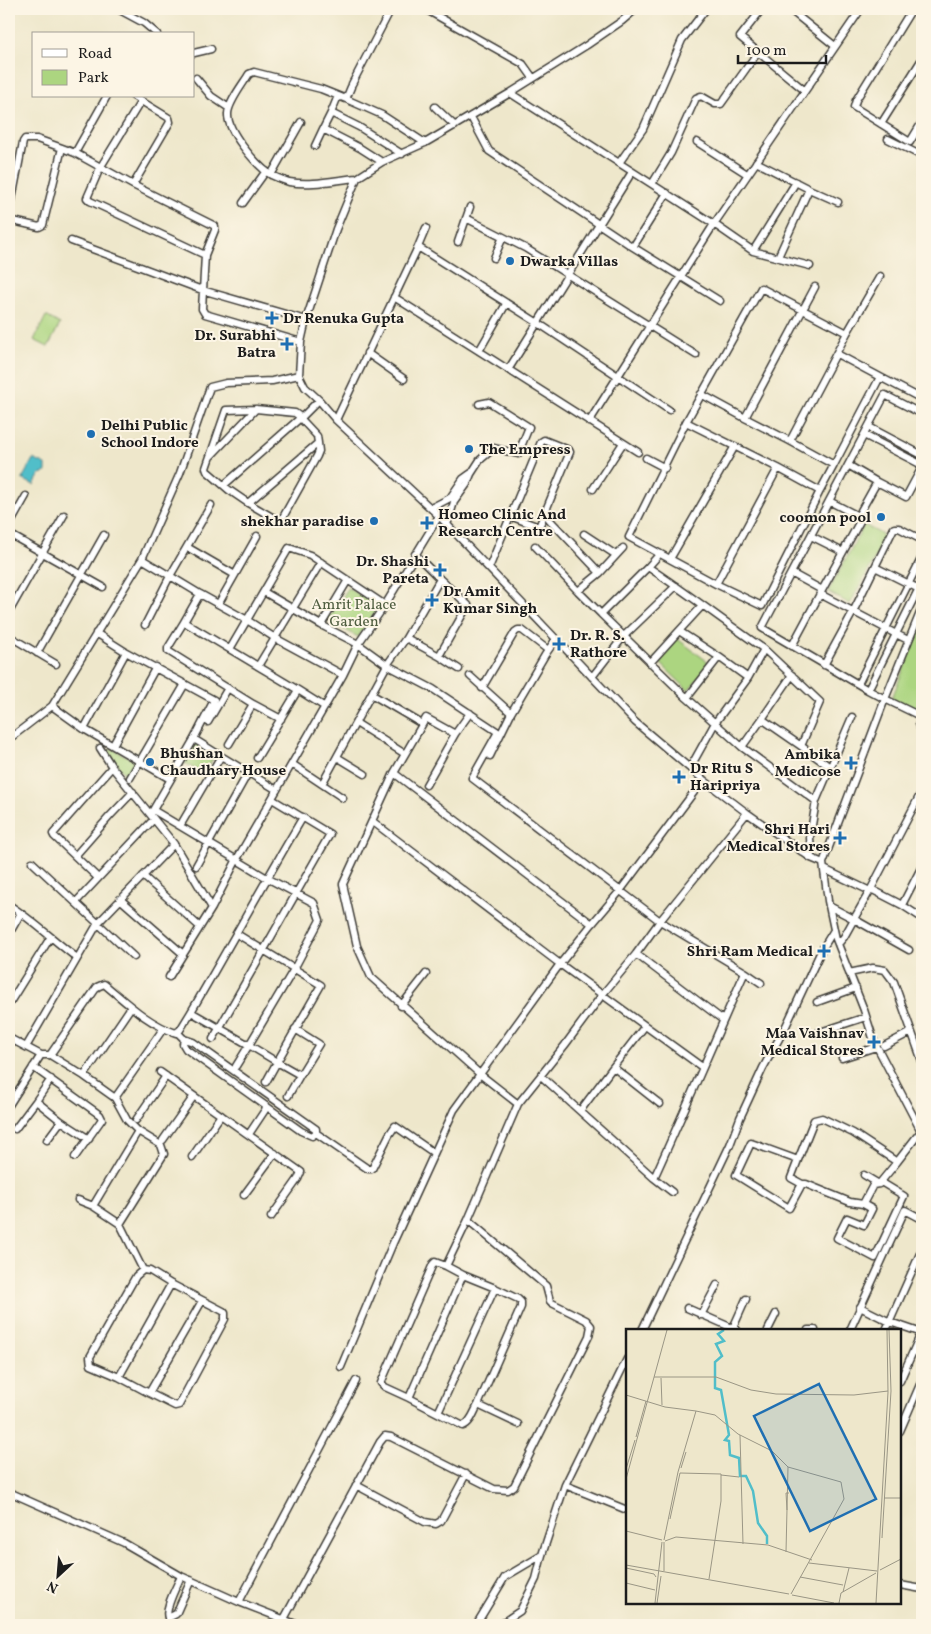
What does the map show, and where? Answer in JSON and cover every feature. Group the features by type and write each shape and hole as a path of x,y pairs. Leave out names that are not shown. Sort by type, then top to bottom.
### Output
{"street":[{"path":"118,9 144,23 155,32"},
{"path":"346,99 391,9"},
{"path":"425,9 523,64 533,78"},
{"path":"425,143 382,115 346,99 321,89 254,72 249,74 229,108 228,116 236,136 241,144 269,173 288,182 320,184 357,178 382,162 425,143 471,117 587,45 622,21 635,9"},
{"path":"619,163 643,128 682,40 706,9"},
{"path":"762,9 740,37 804,90"},
{"path":"788,9 835,46"},
{"path":"589,422 714,224 861,9"},
{"path":"912,9 856,100 854,107 910,142 922,122"},
{"path":"195,53 211,49"},
{"path":"652,184 671,153 696,98 701,96 715,104 721,104 758,52"},
{"path":"881,124 922,59"},
{"path":"196,78 211,96 229,108"},
{"path":"510,93 667,193 753,251 810,266"},
{"path":"315,146 338,96"},
{"path":"75,153 106,98"},
{"path":"133,185 170,122 169,118 136,98"},
{"path":"141,101 100,168 87,194 88,199 205,255"},
{"path":"435,107 455,126"},
{"path":"331,113 359,127 402,154"},
{"path":"471,117 489,151 633,247 720,301"},
{"path":"243,203 269,173 301,122"},
{"path":"323,129 382,162"},
{"path":"9,215 23,142 25,140 37,139 75,153 100,168 215,226 205,255 202,290 202,309 205,314 301,342"},
{"path":"888,139 922,156"},
{"path":"697,142 747,174"},
{"path":"9,220 39,227 43,225 62,148"},
{"path":"756,162 838,202"},
{"path":"508,370 632,172"},
{"path":"357,178 336,229 306,320 301,342 299,375 304,387 319,400 336,420 439,516 635,722 705,781 811,858 902,905 922,918"},
{"path":"753,251 796,182"},
{"path":"778,257 808,189"},
{"path":"633,247 667,193"},
{"path":"458,242 470,207"},
{"path":"466,218 525,248 696,355"},
{"path":"336,420 426,228"},
{"path":"494,258 503,237"},
{"path":"71,241 202,290 306,320"},
{"path":"418,246 669,410"},
{"path":"790,442 847,333 880,276"},
{"path":"745,418 815,287"},
{"path":"847,333 761,288 686,422 665,468 629,537 716,584 762,606 880,377"},
{"path":"394,297 638,452"},
{"path":"479,351 506,304"},
{"path":"367,353 404,379"},
{"path":"837,354 922,400"},
{"path":"9,739 52,706 142,559 180,472 210,387 226,383 272,381 299,375"},
{"path":"701,394 834,465"},
{"path":"922,414 885,395 762,628 885,700 921,714 919,724 922,734"},
{"path":"224,485 319,400"},
{"path":"431,508 452,500 467,484 480,460 494,448 518,454 530,428 489,402 479,404"},
{"path":"208,459 256,409"},
{"path":"256,409 295,413 317,436 319,451 317,456 280,521 248,503 207,471 206,468 226,410 256,409"},
{"path":"686,422 820,491"},
{"path":"869,427 922,455"},
{"path":"848,465 906,497 922,466 864,435"},
{"path":"489,568 510,516 541,442 544,440 569,450 570,452 539,527 510,516"},
{"path":"248,503 318,443"},
{"path":"592,489 623,443"},
{"path":"670,559 735,446"},
{"path":"646,458 665,468"},
{"path":"716,584 778,468"},
{"path":"858,516 878,482"},
{"path":"9,526 26,496"},
{"path":"447,525 452,500"},
{"path":"792,646 860,522 858,516 829,501"},
{"path":"145,625 170,576 211,505"},
{"path":"9,612 64,515"},
{"path":"169,977 212,908 237,860 343,675 358,644 385,605 439,516"},
{"path":"550,519 600,573"},
{"path":"824,665 853,612 894,528 899,528 922,540"},
{"path":"9,534 103,587"},
{"path":"584,534 616,555"},
{"path":"37,653 104,535"},
{"path":"219,603 257,536"},
{"path":"811,536 843,552"},
{"path":"535,546 578,592 687,698 742,747 816,800"},
{"path":"187,548 235,574"},
{"path":"230,649 289,548 310,554 385,605"},
{"path":"578,592 600,573 623,548"},
{"path":"415,554 468,605 439,656"},
{"path":"601,614 657,557"},
{"path":"858,684 887,630 922,557"},
{"path":"142,559 200,594 219,603 274,638 343,675"},
{"path":"258,666 321,562"},
{"path":"648,567 764,649 820,702 801,746"},
{"path":"875,567 918,589"},
{"path":"791,573 853,612 908,640"},
{"path":"322,784 387,665 406,638 440,579"},
{"path":"321,625 348,580"},
{"path":"868,690 922,582"},
{"path":"592,676 624,636 676,586"},
{"path":"264,592 358,644 387,665 433,689 498,732 472,778 660,921 760,983"},
{"path":"200,594 168,651 253,704 281,719"},
{"path":"650,663 702,606"},
{"path":"863,1204 873,1185 880,1183 922,1132 876,1047 856,988 838,944 829,906 824,866 885,700 922,608"},
{"path":"184,622 325,707"},
{"path":"482,688 518,630 522,630 548,650"},
{"path":"679,631 748,678"},
{"path":"96,633 126,652 214,700 194,739 152,810 267,878 314,903 320,920 294,969 236,1066"},
{"path":"9,636 56,664"},
{"path":"406,638 459,669"},
{"path":"490,756 511,713 556,638"},
{"path":"690,768 715,723 748,678 764,649"},
{"path":"84,729 126,652"},
{"path":"687,698 719,657"},
{"path":"113,745 156,668"},
{"path":"742,747 792,675"},
{"path":"470,676 511,713"},
{"path":"130,778 186,684"},
{"path":"208,722 228,688"},
{"path":"257,758 298,690"},
{"path":"371,694 422,724"},
{"path":"229,744 253,704"},
{"path":"52,706 84,729 170,778"},
{"path":"426,785 470,712"},
{"path":"811,858 810,837 816,800 852,717"},
{"path":"455,734 426,718 394,773 342,884 357,946 371,977 401,1006 481,1075 518,1104"},
{"path":"762,719 830,768"},
{"path":"356,723 405,754"},
{"path":"194,739 278,790"},
{"path":"100,748 174,844 212,908"},
{"path":"180,826 221,756"},
{"path":"338,757 364,774"},
{"path":"292,764 343,798"},
{"path":"98,878 53,834 112,766"},
{"path":"196,866 248,773"},
{"path":"394,773 592,924"},
{"path":"341,1367 393,1243 454,1110 560,964 620,891 697,788 705,781"},
{"path":"838,944 871,890 922,790"},
{"path":"75,856 133,792"},
{"path":"214,1038 330,834 272,800"},
{"path":"446,1266 518,1104 660,921 747,813"},
{"path":"177,1032 180,1030 237,934 303,817"},
{"path":"76,902 154,819"},
{"path":"372,821 560,964 702,1067"},
{"path":"26,1047 98,923 174,844"},
{"path":"32,862 134,957"},
{"path":"902,905 922,866"},
{"path":"143,876 200,927"},
{"path":"120,899 183,954"},
{"path":"9,905 77,958"},
{"path":"829,906 909,950"},
{"path":"9,934 21,913"},
{"path":"642,1329 730,1145 763,1068 790,1018 821,951 834,930"},
{"path":"237,934 320,985 266,1082"},
{"path":"9,1004 50,938"},
{"path":"636,954 723,1020"},
{"path":"849,972 873,968 885,970 894,982 922,1061"},
{"path":"654,1178 745,972"},
{"path":"401,1006 426,974"},
{"path":"50,1055 96,986 104,984 131,1007 163,1029 177,1032 184,1039 193,1042 316,1129 316,1133 368,1168 372,1169 395,1126 434,1153"},
{"path":"817,1002 856,988"},
{"path":"84,1076 131,1007"},
{"path":"191,1012 300,1075"},
{"path":"817,1033 866,1017"},
{"path":"580,1111 645,1026"},
{"path":"115,1098 163,1029"},
{"path":"288,1096 319,1044 295,1030"},
{"path":"884,1046 911,1032"},
{"path":"9,1038 41,1055 50,1055 115,1098 127,1120 138,1131 161,1146 164,1154 120,1224"},
{"path":"184,1039 183,1044 186,1049 267,1107 308,1135 312,1136 316,1133"},
{"path":"842,1058 876,1047"},
{"path":"9,1105 41,1055"},
{"path":"33,1067 100,1115 102,1119 75,1157"},
{"path":"613,1067 660,1104"},
{"path":"136,1120 163,1074 249,1134 301,1172 271,1217"},
{"path":"541,1076 672,1192"},
{"path":"15,1129 50,1079"},
{"path":"164,1140 194,1096"},
{"path":"36,1100 61,1121 89,1139"},
{"path":"249,1134 267,1107"},
{"path":"192,1157 221,1115"},
{"path":"864,1175 904,1196 875,1258 837,1238 847,1218 864,1225 872,1209 863,1204 850,1202 802,1184 791,1178 814,1120 822,1118 853,1133 897,1162"},
{"path":"47,1140 61,1121"},
{"path":"93,1206 138,1131"},
{"path":"798,1160 750,1143 736,1175 789,1208 802,1184"},
{"path":"244,1195 275,1153"},
{"path":"78,1200 93,1206 120,1224 143,1270"},
{"path":"850,1329 905,1210 922,1218"},
{"path":"284,1619 356,1485 385,1436 391,1437 494,1489 508,1490 514,1486 589,1336 591,1326 586,1320 550,1301 546,1286 468,1220"},
{"path":"886,1329 922,1249"},
{"path":"435,1262 446,1266 463,1275 518,1299 521,1302 521,1308 478,1405 470,1421 463,1426 385,1387 382,1383 433,1264 435,1262"},
{"path":"143,1270 150,1271 223,1311 226,1315 181,1402 175,1406 119,1377 93,1366 90,1358 136,1276 143,1270"},
{"path":"409,1398 463,1275"},
{"path":"119,1377 171,1284"},
{"path":"701,1315 717,1285"},
{"path":"438,1412 495,1288"},
{"path":"686,1308 735,1329 746,1300"},
{"path":"149,1392 202,1301"},
{"path":"860,1307 890,1322 922,1332 901,1379"},
{"path":"768,1329 776,1314"},
{"path":"499,1625 521,1609 536,1578 566,1486 626,1361"},
{"path":"901,1429 922,1380"},
{"path":"239,1602 356,1382"},
{"path":"478,1405 518,1424"},
{"path":"356,1485 425,1522 436,1524 441,1521 466,1474"},
{"path":"566,1486 626,1510"},
{"path":"9,1492 124,1543 181,1576 239,1602 298,1625"},
{"path":"476,1625 505,1577 542,1555"},
{"path":"165,1625 168,1618 166,1613 181,1576"},
{"path":"168,1618 176,1614 191,1580"},
{"path":"901,1585 922,1589"}],"green space":[{"path":"46,316 60,324 48,347 34,340"},
{"path":"864,525 887,537 850,604 828,592"},
{"name":"Amrit Palace Garden","path":"348,588 380,605 358,637 328,620"},
{"path":"922,624 922,702 917,711 891,700"},
{"path":"675,637 711,664 688,690 655,658"},
{"path":"195,743 214,757 204,774 184,763"},
{"path":"111,748 136,761 127,776 107,755"}],"water":[{"path":"33,459 46,465 45,473 40,474 34,485 22,479"}],"place":[{"name":"Dwarka Villas","path":"510,261"},
{"name":"Dr Renuka Gupta","path":"272,318"},
{"name":"Dr. Surabhi Batra","path":"287,344"},
{"name":"Delhi Public School Indore","path":"91,434"},
{"name":"The Empress","path":"469,449"},
{"name":"coomon pool","path":"881,517"},
{"name":"shekhar paradise","path":"374,521"},
{"name":"Homeo Clinic And Research Centre","path":"427,523"},
{"name":"Dr. Shashi Pareta","path":"440,570"},
{"name":"Dr Amit Kumar Singh","path":"432,600"},
{"name":"Dr. R. S. Rathore","path":"559,644"},
{"name":"Bhushan Chaudhary House","path":"150,762"},
{"name":"Ambika Medicose","path":"851,763"},
{"name":"Dr Ritu S Haripriya","path":"679,777"},
{"name":"Shri Hari Medical Stores","path":"840,838"},
{"name":"Shri Ram Medical","path":"824,951"},
{"name":"Maa Vaishnav Medical Stores","path":"874,1042"}]}
